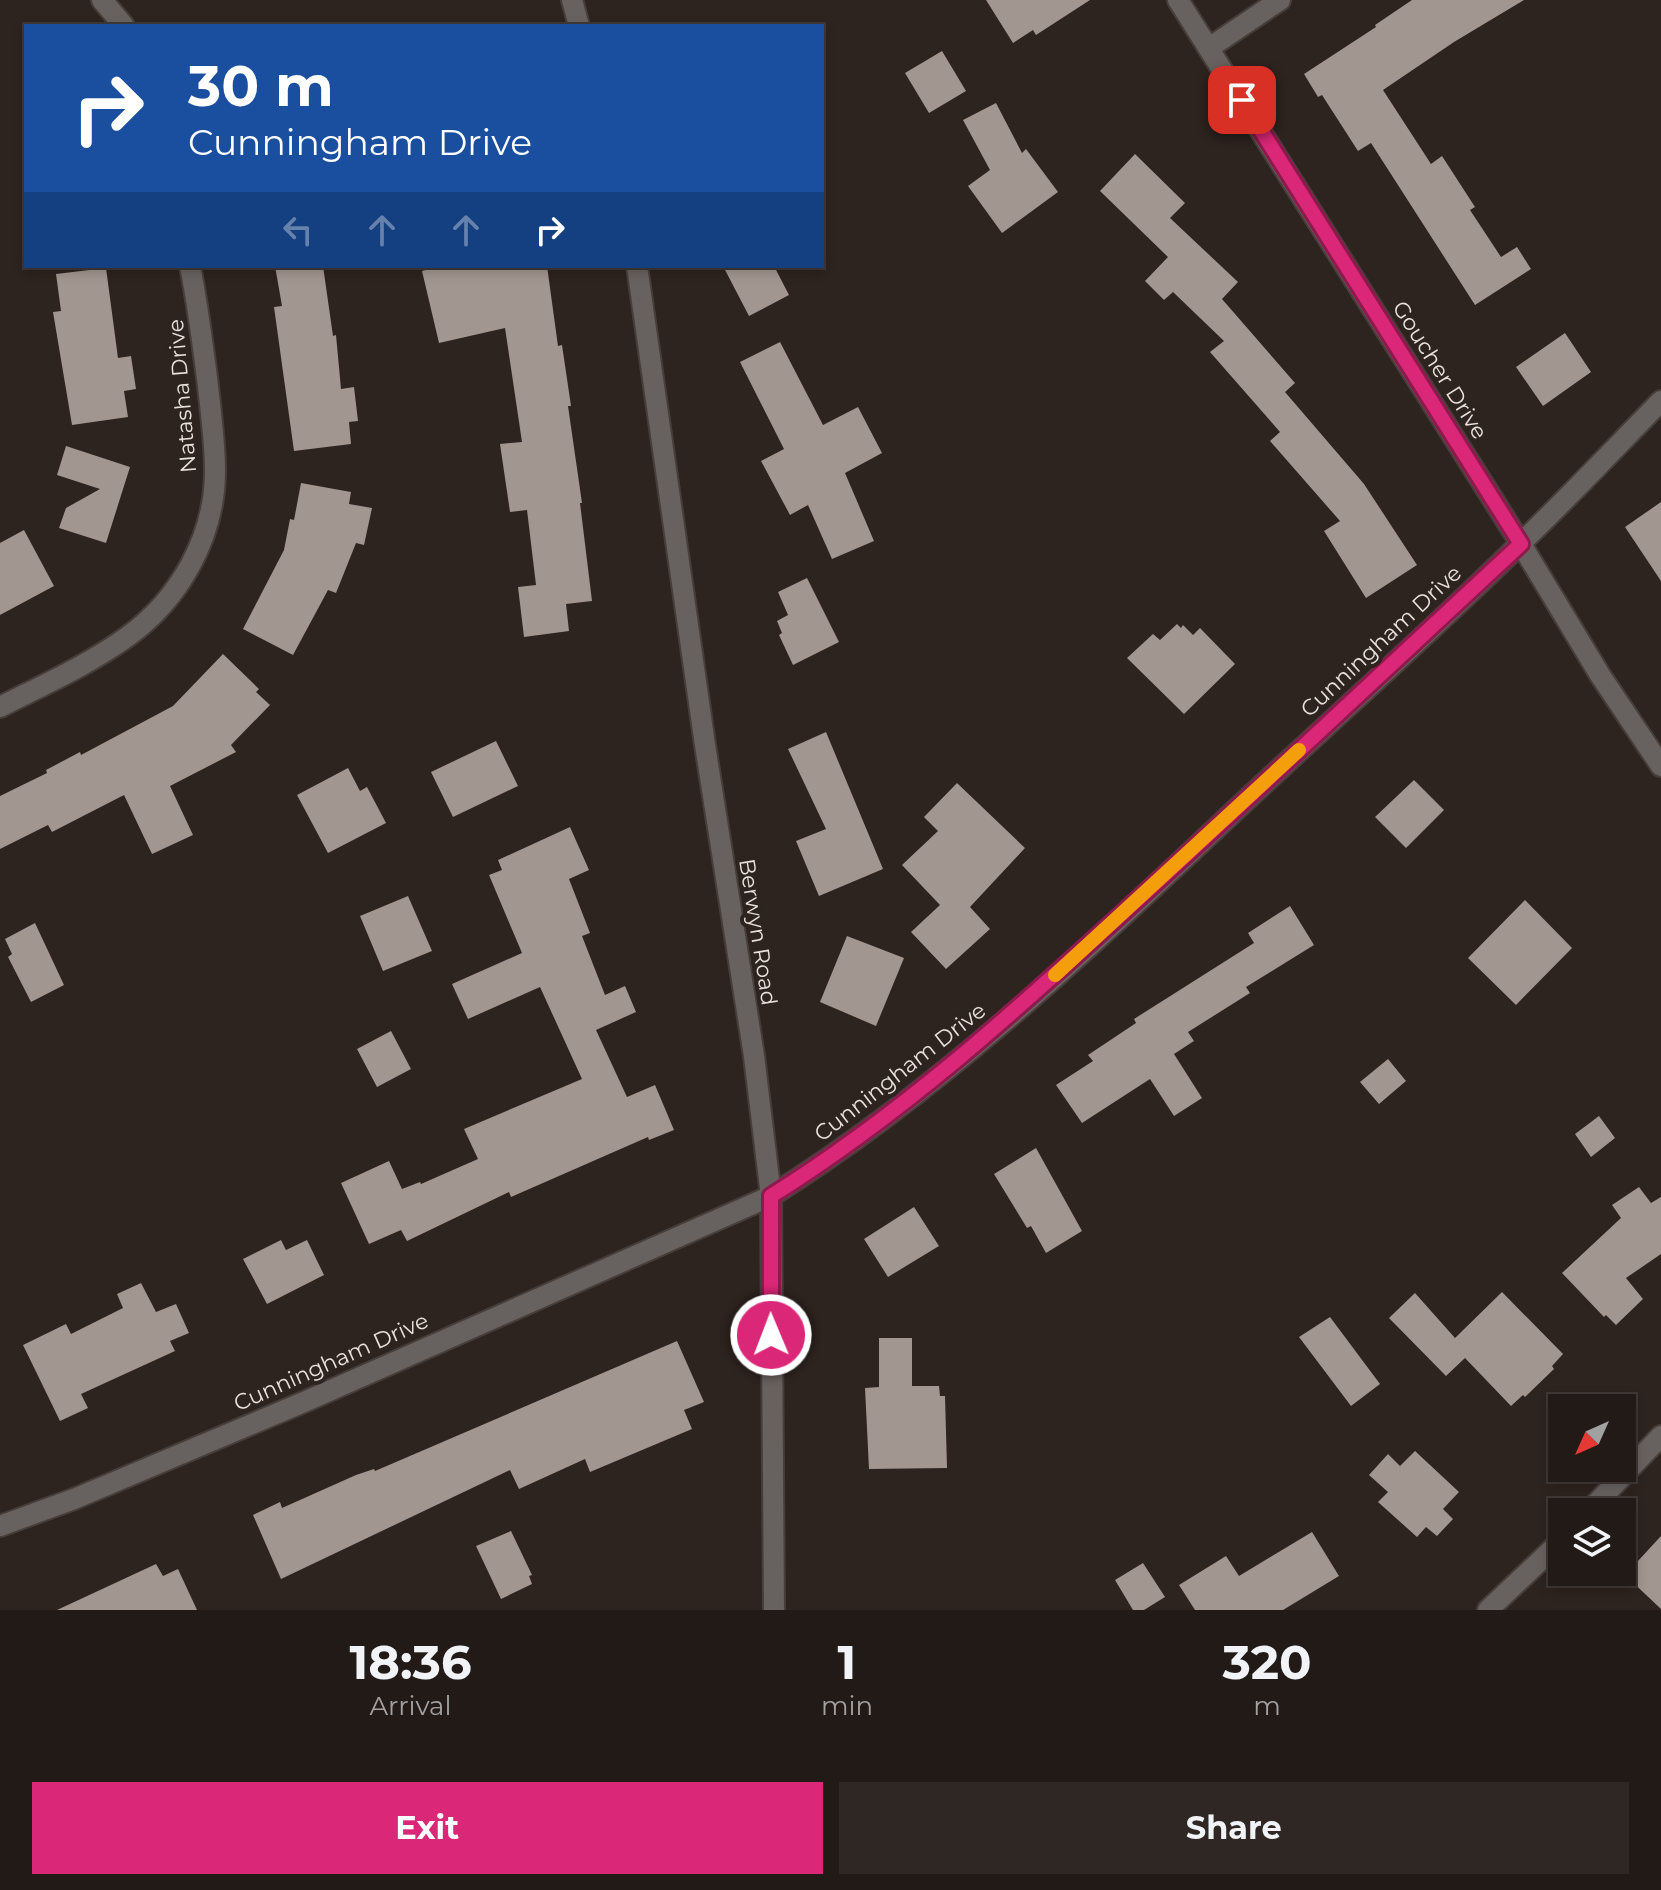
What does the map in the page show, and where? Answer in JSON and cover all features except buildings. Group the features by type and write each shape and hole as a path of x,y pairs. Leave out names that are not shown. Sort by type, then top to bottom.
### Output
{"street":[{"path":"102,0 122,24"},
{"path":"572,0 578,24"},
{"name":"Goucher Drive","path":"1178,0 1521,544 1600,675 1661,766"},
{"path":"1209,48 1280,0"},
{"name":"Natasha Drive","path":"0,707 97,657 130,635 161,605 193,562 210,510 215,473 205,366 190,268"},
{"name":"Berwyn Road","path":"637,268 712,793 754,1056 771,1196 774,1610"},
{"name":"Cunningham Drive","path":"0,1526 74,1499 304,1402 771,1196 832,1158 902,1107 997,1027 1176,866 1521,544 1661,401"},
{"path":"1601,1498 1661,1436"},
{"path":"1488,1610 1548,1553"}],"slow traffic":[{"path":"1055,975 1299,750"}],"route":[{"path":"771,1335 771,1196 832,1158 902,1107 997,1027 1176,866 1521,544 1242,100"}]}
